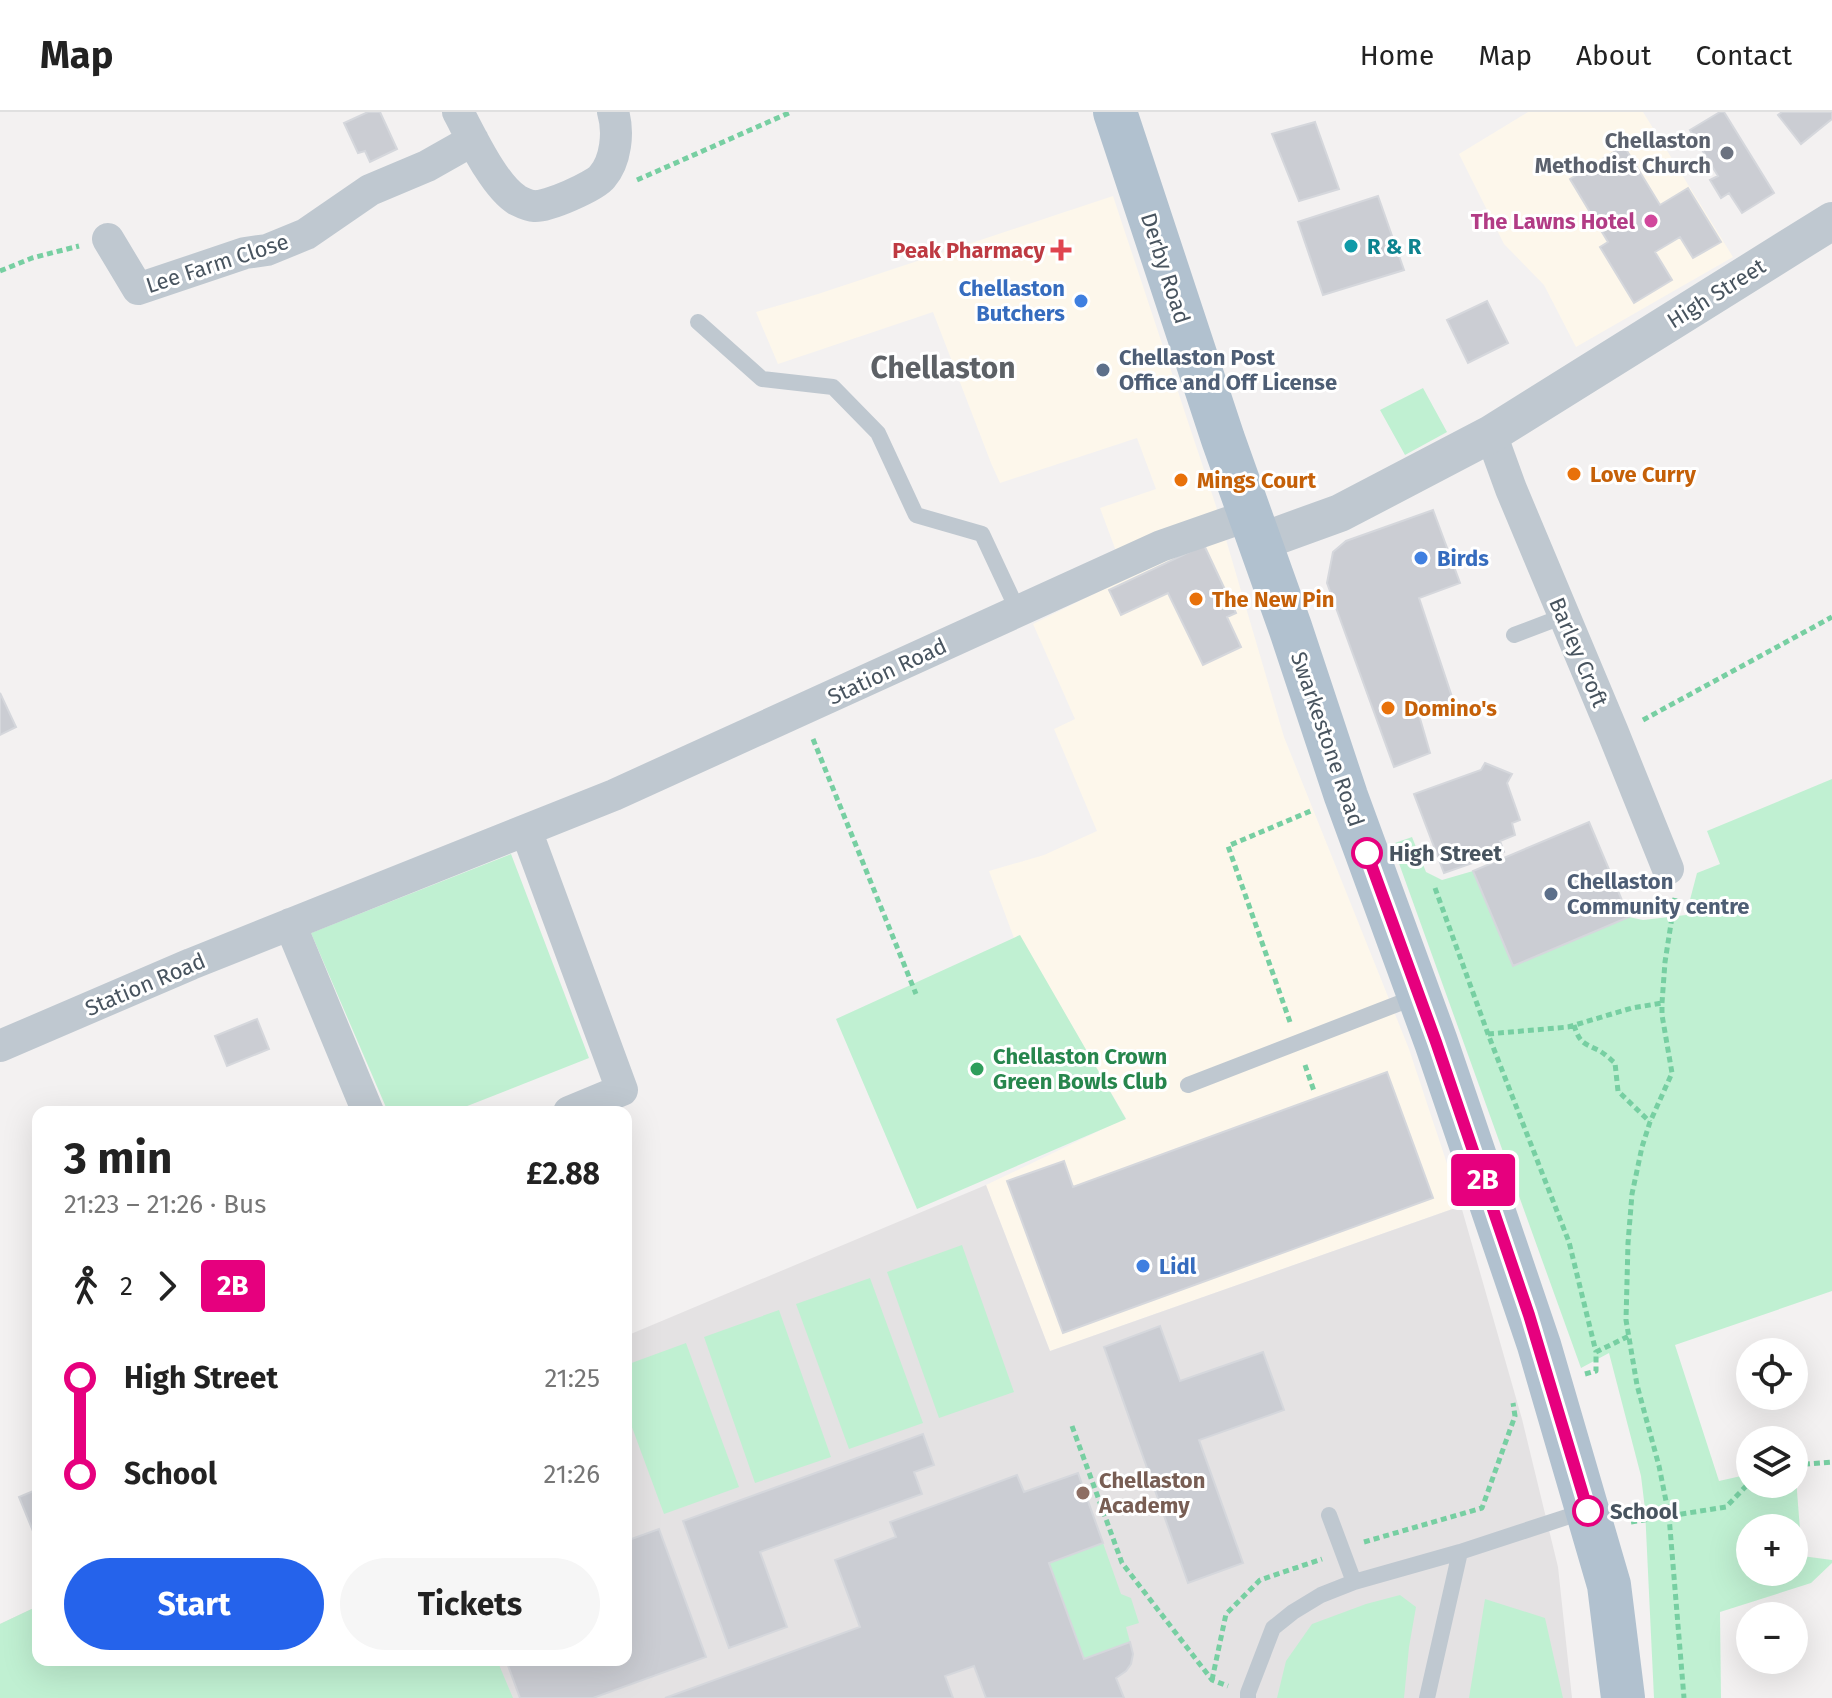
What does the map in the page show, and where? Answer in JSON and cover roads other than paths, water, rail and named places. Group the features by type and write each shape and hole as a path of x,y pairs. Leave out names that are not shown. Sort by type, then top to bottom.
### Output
{"main road":[{"name":"Derby Road","path":"1115,112 1255,528"},
{"name":"Swarkestone Road","path":"1255,528 1534,1330 1609,1585 1623,1698"}],"street":[{"path":"458,112 500,184 517,200 536,207 600,180 610,166 615,143 617,123 613,112"},
{"name":"Lee Farm Close","path":"108,239 138,289 245,253 267,250 306,234 370,190 427,166 473,140"},
{"name":"High Street","path":"1255,528 1340,513 1491,434 1832,221"},
{"name":"Barley Croft","path":"1491,434 1668,869"},
{"name":"Station Road","path":"0,1046 191,964 614,795 1161,546 1255,528"},
{"path":"526,830 622,1090 583,1106"},
{"path":"290,924 366,1106"}],"lane":[{"path":"698,322 762,379 833,387 878,433 916,515 982,534 1018,611"},
{"path":"1514,635 1564,616"},
{"path":"1188,1085 1419,995"},
{"path":"1248,1696 1273,1628 1321,1595 1354,1582 1588,1511"},
{"path":"1329,1515 1354,1582"},
{"path":"1427,1698 1460,1552"}],"place":[{"name":"Chellaston Methodist Church","path":"1727,153"},
{"name":"The Lawns Hotel","path":"1651,221"},
{"name":"R & R","path":"1351,246"},
{"name":"Peak Pharmacy","path":"1061,250"},
{"name":"Chellaston Butchers","path":"1081,301"},
{"name":"Chellaston Post Office and Off License","path":"1103,370"},
{"name":"Love Curry","path":"1574,474"},
{"name":"Mings Court","path":"1181,480"},
{"name":"Birds","path":"1421,558"},
{"name":"The New Pin","path":"1196,599"},
{"name":"Domino's","path":"1388,708"},
{"name":"High Street","path":"1367,853"},
{"name":"Chellaston Community centre","path":"1551,894"},
{"name":"Chellaston Crown Green Bowls Club","path":"977,1069"},
{"name":"Lidl","path":"1143,1266"},
{"name":"Chellaston Academy","path":"1083,1493"},
{"name":"School","path":"1588,1511"}],"district":[{"name":"Chellaston","path":"943,368"}]}
